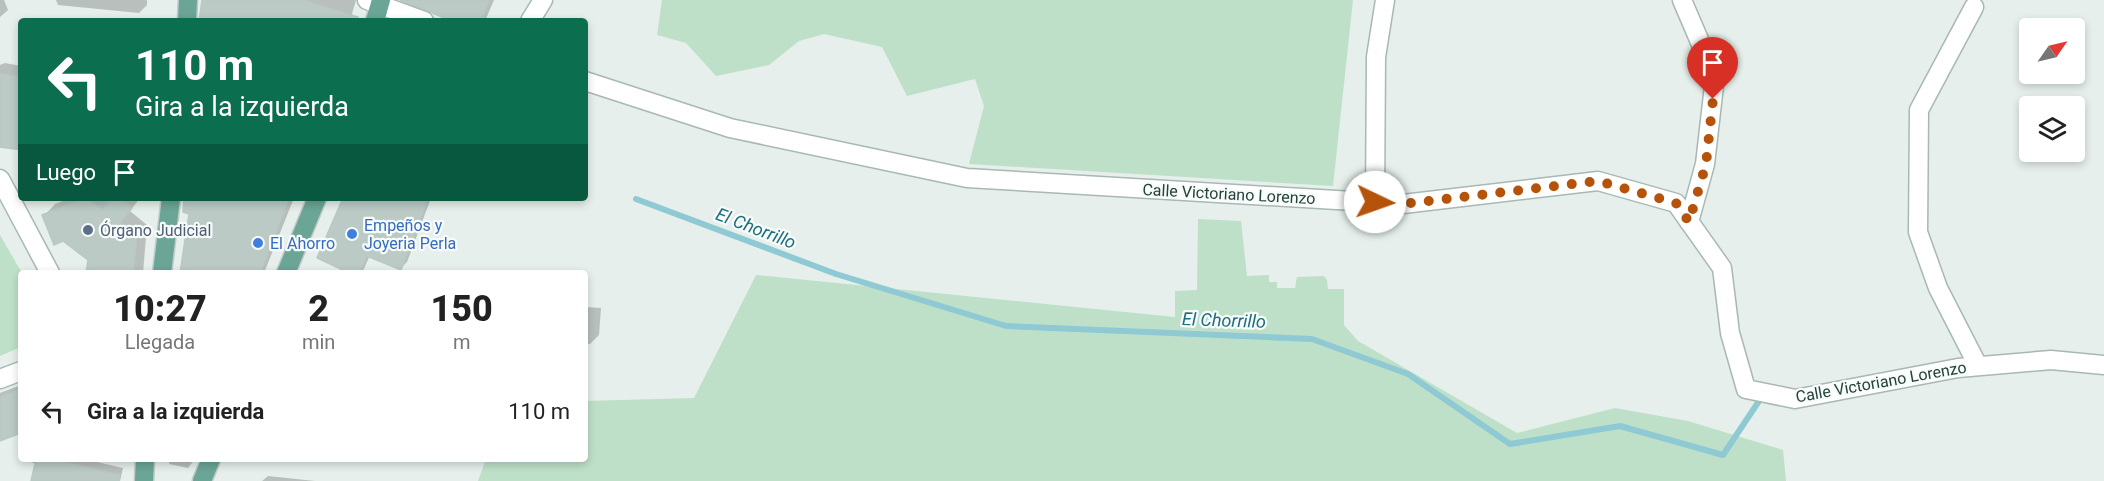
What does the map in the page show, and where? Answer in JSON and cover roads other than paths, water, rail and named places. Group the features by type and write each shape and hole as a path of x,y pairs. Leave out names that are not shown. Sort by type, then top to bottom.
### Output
{"main road":[{"path":"187,18 188,0"},
{"path":"162,270 171,201"},
{"path":"287,270 316,201"},
{"path":"144,481 145,462"},
{"path":"202,481 210,462"}],"street":[{"path":"532,18 543,0"},
{"path":"1375,202 1376,57 1385,0"},
{"path":"1682,0 1715,77 1706,164 1689,222"},
{"path":"376,6 414,18"},
{"path":"1974,7 1919,110 1918,232 1938,288 1978,366"},
{"name":"Calle Victoriano Lorenzo","path":"588,82 730,128 967,178 1403,204 1598,181 1676,203 1722,268 1730,333 1746,388 1796,399 1978,366 2051,360 2104,365"},
{"path":"7,186 49,270"},
{"path":"0,379 18,372"}],"waterway":[{"name":"El Chorrillo","path":"636,199 836,274 1006,326 1312,339 1408,374 1510,444 1620,426 1723,455 1763,395"}],"place":[{"name":"Órgano Judicial","path":"88,230"},
{"name":"Empeños y Joyeria Perla","path":"352,234"},
{"name":"El Ahorro","path":"258,243"}]}
